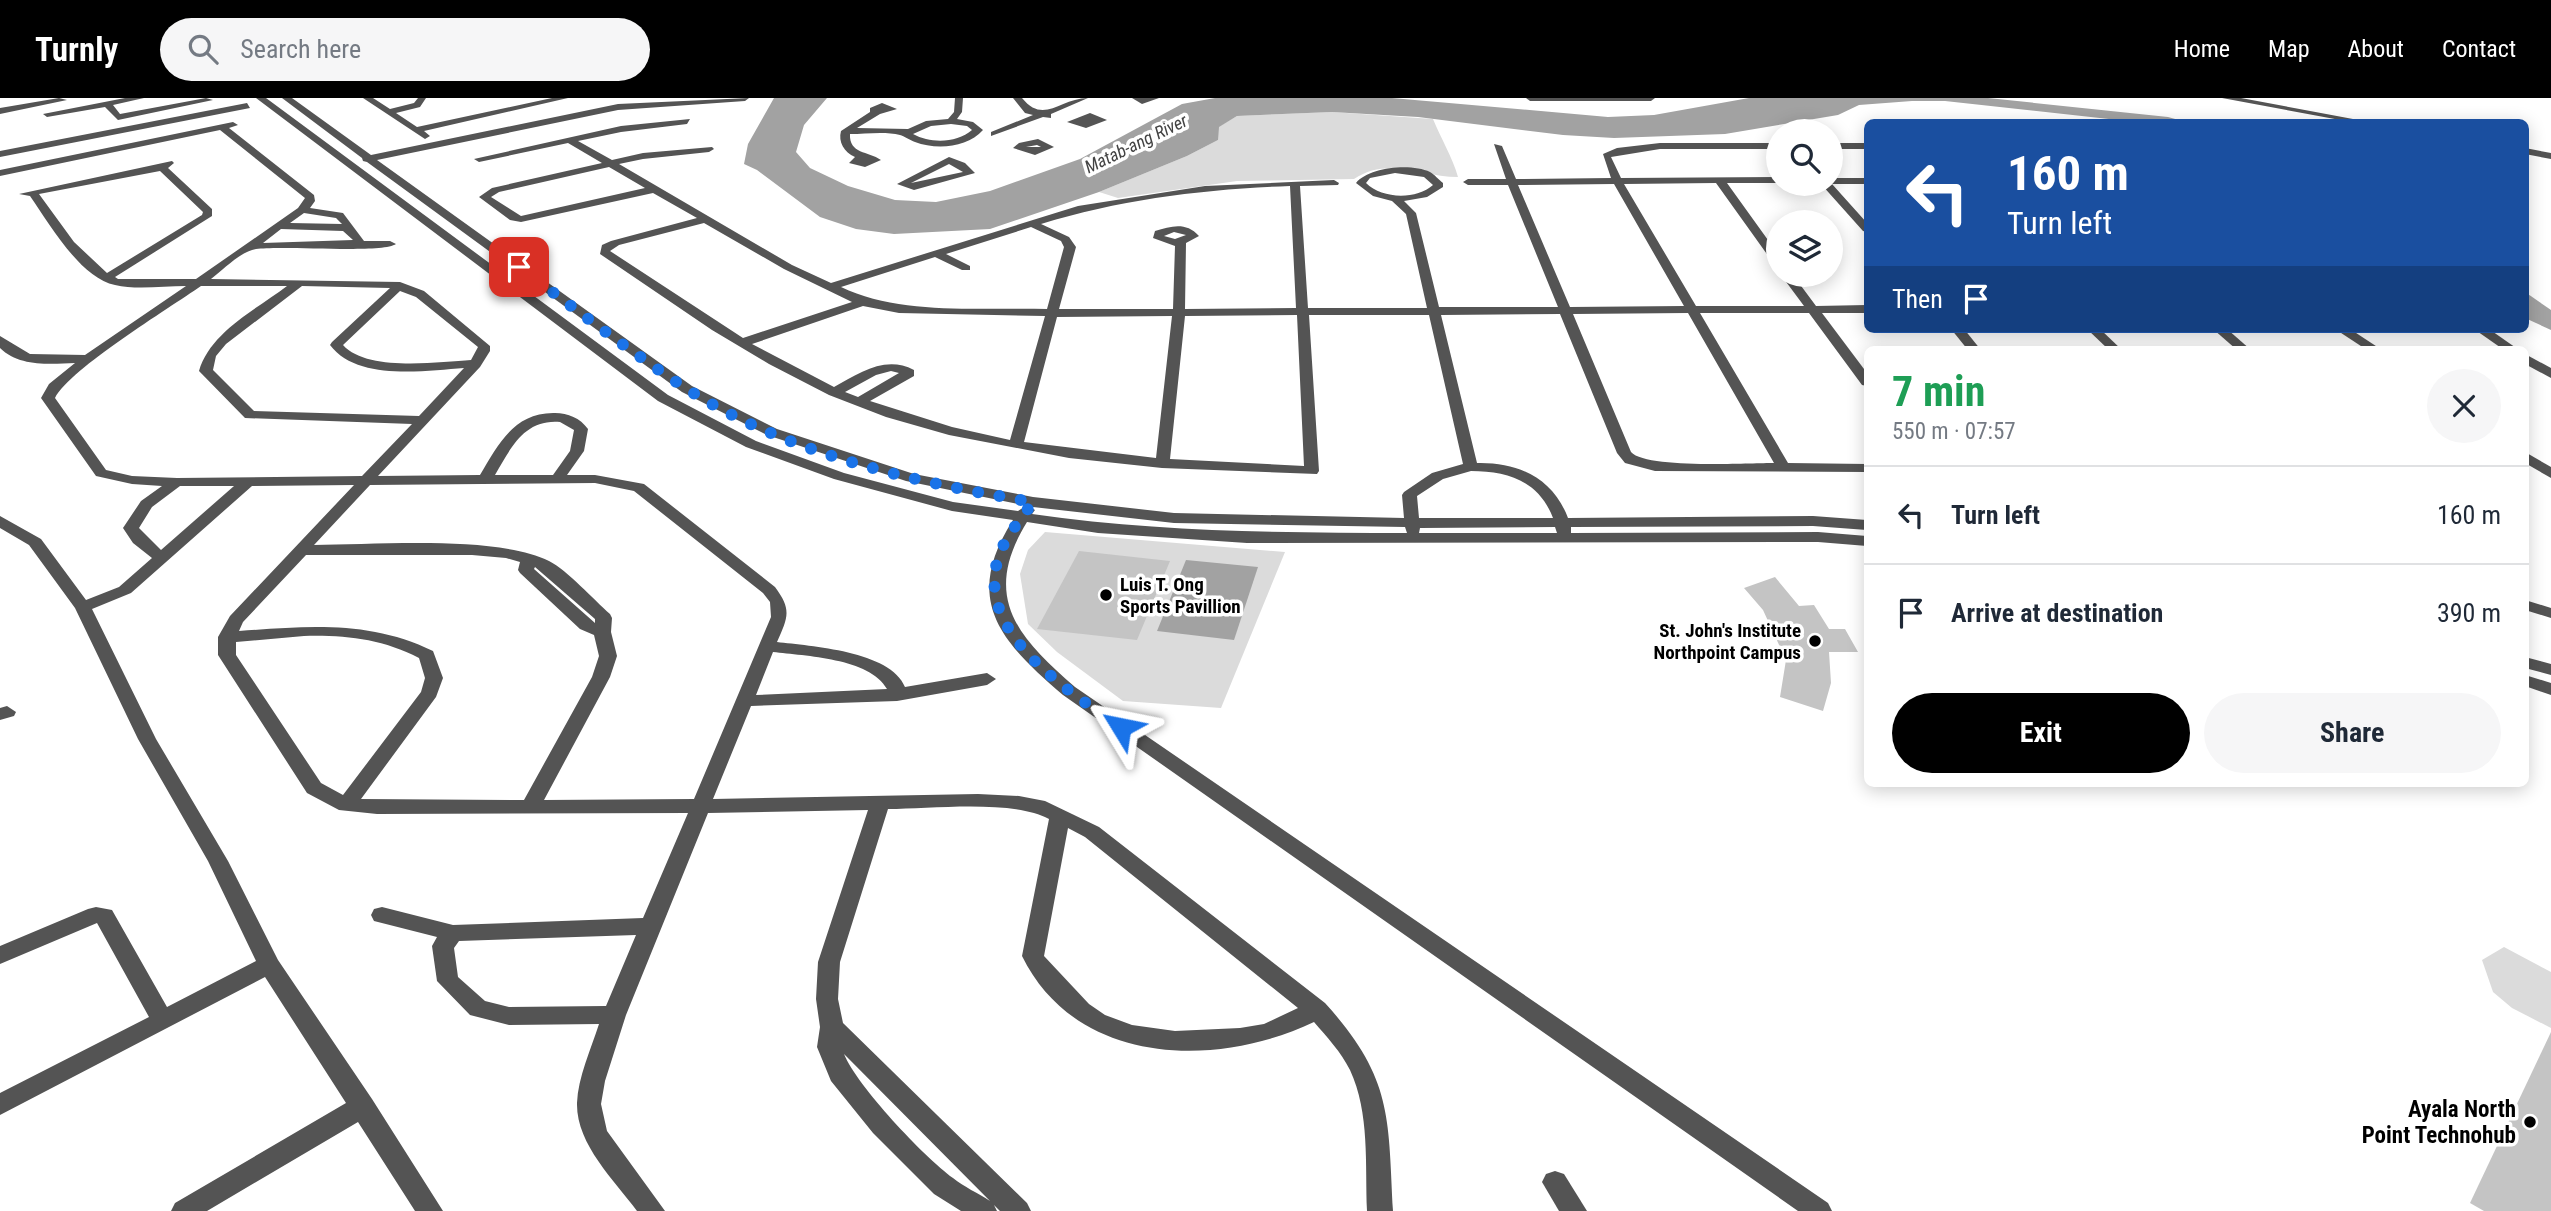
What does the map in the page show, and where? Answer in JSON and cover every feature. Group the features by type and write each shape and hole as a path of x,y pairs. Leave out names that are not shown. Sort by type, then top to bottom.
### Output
{"street":[{"path":"0,111 73,98"},
{"path":"47,114 141,98 153,110"},
{"path":"260,98 350,162 663,398 711,425 794,461 850,480 952,506 1413,530"},
{"path":"286,98 687,389 772,432 860,464 1027,510 1183,535 1564,529 1813,521 1864,526"},
{"path":"367,98 421,133 522,106 564,98"},
{"path":"386,110 398,105 405,98"},
{"path":"386,110 417,106 422,98"},
{"path":"350,162 588,112 659,100 745,98"},
{"path":"1017,98 1028,111 1072,120"},
{"path":"994,134 1084,98"},
{"path":"1136,98 1142,101 1155,98"},
{"path":"1530,98 1597,100 1600,104 1615,107 1621,106 1618,99 1651,98"},
{"path":"2226,98 2347,119"},
{"path":"107,104 118,117 208,99 222,111"},
{"path":"509,99 522,106"},
{"path":"951,121 958,112 955,101"},
{"path":"39,104 55,125"},
{"path":"0,154 247,106"},
{"path":"859,158 844,143 846,131 877,112"},
{"path":"479,159 630,128 687,121"},
{"path":"846,131 909,132 929,123 951,121 976,127 976,134"},
{"path":"0,173 86,153 228,126 310,197 302,210 88,359 54,387 48,398 101,473 132,480 177,482 595,479 639,487 769,590 778,602 779,617 768,646 742,701 703,806 614,1015 593,1081 589,1104 595,1135 652,1211"},
{"path":"63,132 86,153"},
{"path":"909,132 912,139 943,143 976,134 994,134 1024,144"},
{"path":"570,140 789,267 862,302 916,311 1053,313 1864,309"},
{"path":"943,143 948,160"},
{"path":"1490,143 1513,182 1623,453 1630,460 1655,467 1864,467"},
{"path":"1766,146 1664,147 1609,153 1606,159 1784,468"},
{"path":"1843,146 1864,146"},
{"path":"655,189 521,219 514,218 484,197 496,190 611,163 709,149"},
{"path":"2529,152 2551,156"},
{"path":"67,158 78,165"},
{"path":"948,160 962,165 970,173 914,187 902,184 906,181 948,160"},
{"path":"106,278 207,216 208,211 165,166 29,195 82,256 106,278 132,284 371,282 400,285 420,294 484,346 475,365 236,620 227,636 228,655 314,788 324,796 346,805 377,807 703,806 799,802 1019,803 1060,816 1092,832 1317,1010 1345,1042 1362,1072 1373,1107 1380,1211"},
{"path":"1363,183 1375,173 1395,170 1449,183 1766,180"},
{"path":"89,173 100,181"},
{"path":"1719,180 1766,245"},
{"path":"1843,180 1864,181"},
{"path":"706,219 615,243 606,247 604,252 786,369 859,402 920,421 1016,444 1112,459 1312,471 1301,311 1296,183"},
{"path":"830,286 1078,209 1165,192 1296,183 1363,183 1394,197 1411,213 1471,466"},
{"path":"1394,197 1421,196 1449,183"},
{"path":"1411,213 1421,196"},
{"path":"1837,196 1864,226"},
{"path":"302,210 339,215 348,224 345,228"},
{"path":"1016,444 1070,247 1065,239 1033,223"},
{"path":"280,226 345,228 352,230 359,240 355,246"},
{"path":"1162,464 1179,311 1181,242"},
{"path":"250,246 390,244"},
{"path":"937,254 966,268"},
{"path":"299,283 222,341 210,355 206,371 217,383 250,415 424,419"},
{"path":"400,285 345,335 336,345 338,351 345,357 373,364 475,365"},
{"path":"1796,287 1864,378"},
{"path":"742,343 862,302"},
{"path":"2097,333 2112,346"},
{"path":"2224,333 2240,346"},
{"path":"2348,333 2369,346"},
{"path":"2486,333 2507,346"},
{"path":"0,340 13,354 31,359 88,359"},
{"path":"2529,360 2551,374"},
{"path":"835,392 878,370 902,368 909,373 859,402"},
{"path":"485,479 520,425 531,419 554,417 568,419 581,429 578,451 557,479"},
{"path":"2529,459 2551,474"},
{"path":"1413,530 1409,495 1438,474 1471,466 1513,474 1538,484 1553,500 1564,529"},
{"path":"83,607 125,590 250,480"},
{"path":"160,557 139,540 131,528 146,504 177,482"},
{"path":"1027,510 1002,547 996,573 998,597 1006,626 1030,659 1069,691 1819,1211"},
{"path":"3,525 35,542 83,607 147,739 218,861 270,965 430,1211"},
{"path":"1564,529 1864,541"},
{"path":"302,550 495,551 545,565 604,618 602,632 608,656 601,677 531,805"},
{"path":"528,561 526,570 586,625 602,632"},
{"path":"553,594 570,588"},
{"path":"2529,606 2551,613"},
{"path":"227,636 357,631 380,633 406,641 427,655 434,678 430,693 346,805"},
{"path":"768,646 845,656 867,663 895,684 897,695"},
{"path":"2529,663 2551,670"},
{"path":"742,701 897,695 937,691 987,679"},
{"path":"2529,681 2551,689"},
{"path":"880,803 829,962 827,999 832,1027 829,1048 840,1074 865,1104 943,1186 984,1211"},
{"path":"1060,816 1033,956 1038,966 1093,1020 1125,1033 1186,1040 1237,1038 1260,1034 1317,1010"},
{"path":"0,955 96,915 104,916 162,1019"},
{"path":"382,915 453,933 650,926"},
{"path":"453,933 443,946 448,981 478,1009 509,1016 614,1015"},
{"path":"0,1105 270,965"},
{"path":"832,1027 1018,1211"},
{"path":"184,1211 363,1106"},
{"path":"1555,1182 1574,1211"}],"shaded area":[{"path":"1332,112 1433,119 1458,177 1392,168 1367,172 1354,179 1237,181 1118,198 1099,192 1187,156 1218,140 1218,127 1237,116"},
{"path":"1045,532 1285,552 1221,708 1123,701 1057,652 1028,624 1020,574 1028,550"},
{"path":"2504,947 2551,972 2551,1028 2512,1008 2493,992 2482,960"}],"water":[{"name":"Matab-ang River","path":"774,98 827,98 804,125 796,152 810,168 848,186 895,200 936,202 990,191 1080,159 1182,104 1215,98 1392,98 1608,117 1654,115 1749,98 1988,98 2175,119 2109,119 1945,101 1912,101 1859,105 1838,115 1814,119 1766,119 1766,127 1725,134 1614,138 1563,135 1418,117 1332,112 1237,116 1219,127 1218,140 1187,156 1099,192 990,229 894,234 856,229 820,217 757,170 744,164 748,144"},
{"path":"2529,295 2551,310 2551,330 2529,320"},
{"path":"1186,560 1258,567 1234,640 1157,631"}],"building":[{"name":"Luis T. Ong Sports Pavillion","path":"1079,551 1170,561 1137,640 1037,629"},
{"name":"St. John's Institute Northpoint Campus","path":"1775,577 1799,606 1814,605 1829,629 1845,629 1858,652 1829,652 1831,683 1823,711 1780,697 1786,660 1763,610 1744,588"},
{"name":"Ayala North Point Technohub","path":"2551,1032 2551,1211 2484,1211 2470,1203"}],"place":[{"name":"Luis T. Ong Sports Pavillion","path":"1106,595"},
{"name":"St. John's Institute Northpoint Campus","path":"1815,641"},
{"name":"Ayala North Point Technohub","path":"2530,1122"}],"route":[{"path":"519,267 687,389 732,414 772,432 860,464 969,491 1033,502 1002,547 996,573 998,597 1006,626 1030,659 1069,691 1121,727"}]}
